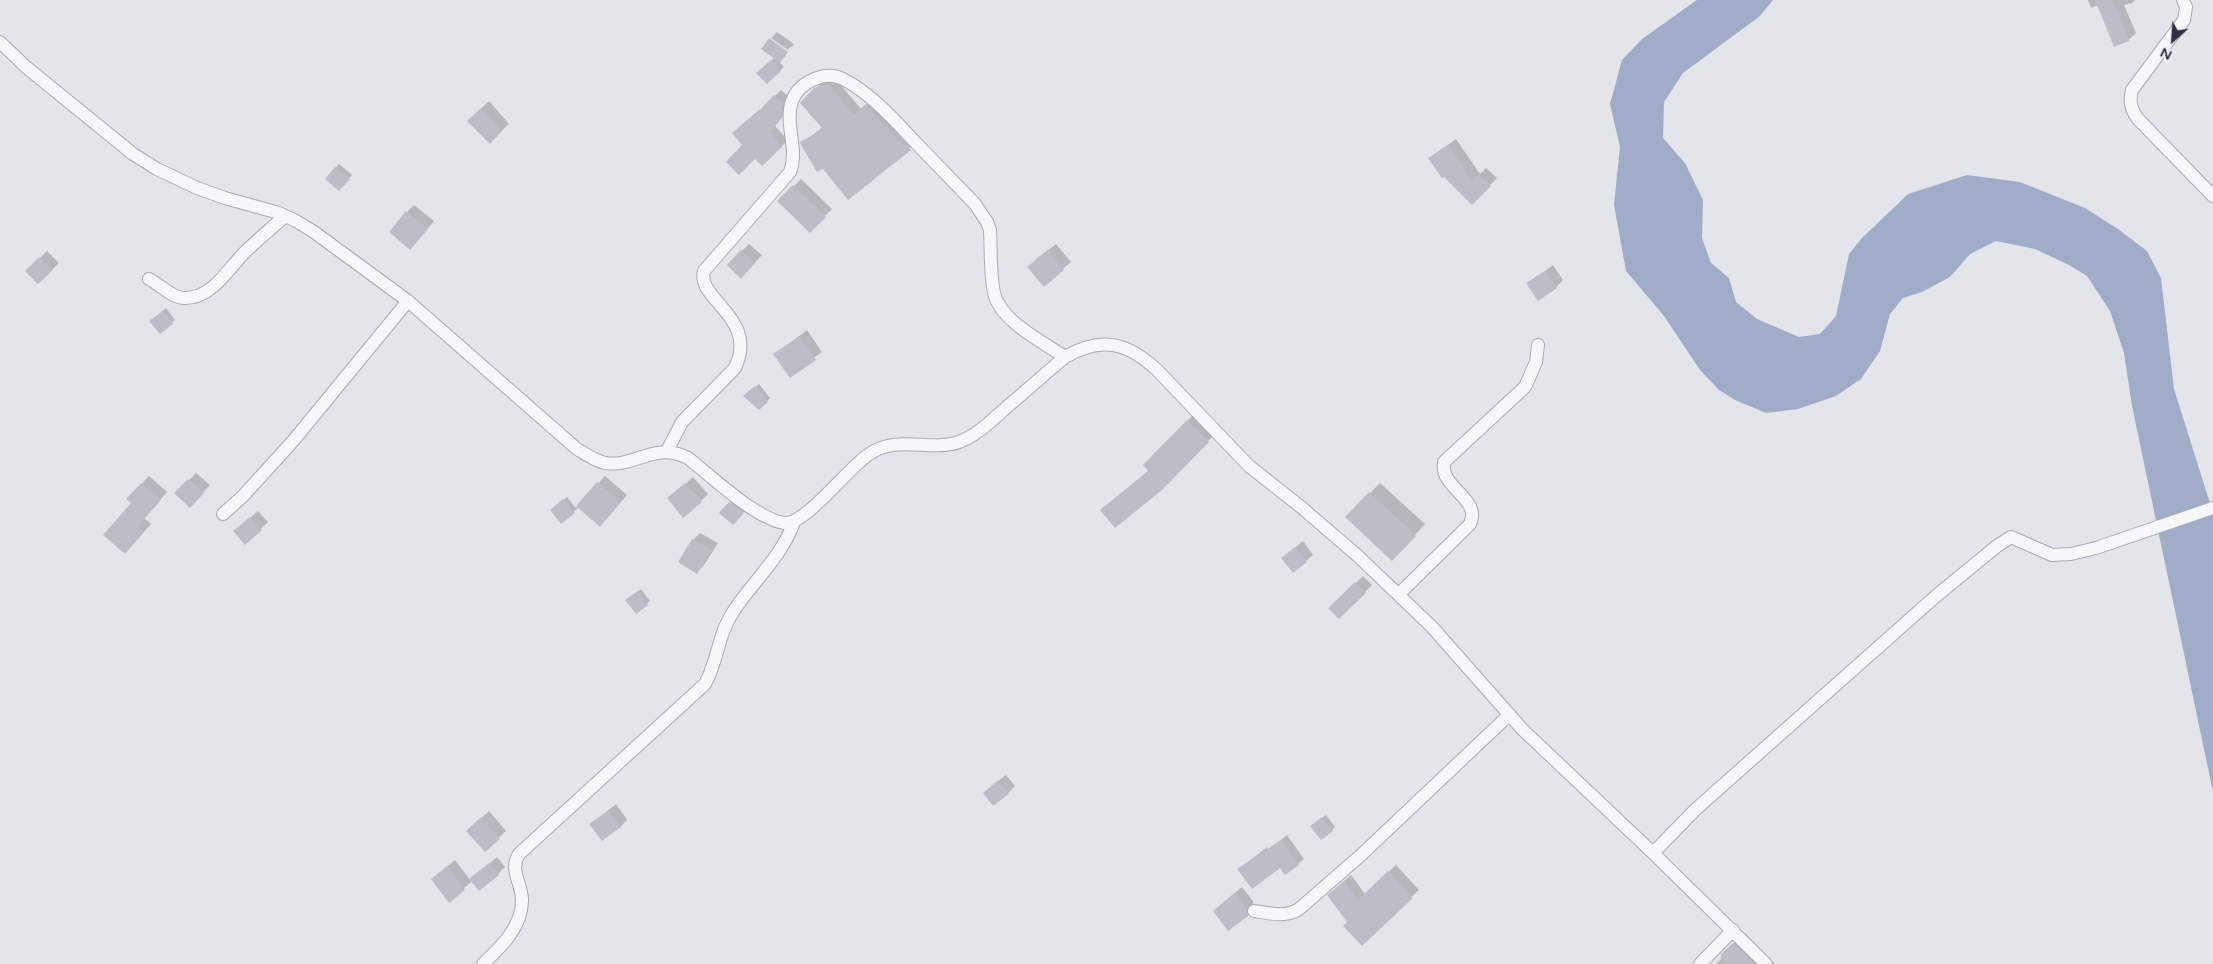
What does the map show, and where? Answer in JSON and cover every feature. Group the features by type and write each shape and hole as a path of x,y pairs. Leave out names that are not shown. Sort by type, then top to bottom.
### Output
{"street":[{"path":"2183,0 2186,7 2184,20 2132,90 2130,98 2131,107 2137,118 2213,196"},
{"path":"0,42 26,67 133,154 157,169 197,188 285,216 314,232 408,301 577,449 592,458 606,463 667,452 678,453 688,458 763,516 786,523 794,522 806,515 842,477 868,454 884,446 900,443 931,446 949,445 977,433 1066,357 1090,345 1108,344 1120,346 1146,359 1249,466 1301,507 1399,594 1432,627 1509,715 1541,748 1653,853 1766,964"},
{"path":"667,452 682,422 735,368 740,357 742,347 735,324 707,287 703,278 704,271 790,172 794,160 790,112 792,100 805,85 824,75 842,78 883,108 976,204 990,230 995,294 1003,310 1011,320 1066,357"},
{"path":"150,279 176,296 185,298 206,292 215,285 244,252 285,216"},
{"path":"223,514 243,496 292,441 408,301"},
{"path":"1399,594 1470,524 1474,516 1472,509 1445,476 1444,462 1525,387 1536,362 1538,345"},
{"path":"1653,853 1696,809 1936,596 1997,546 2011,537 2052,554 2071,554 2096,548 2213,508"},
{"path":"483,964 502,946 516,924 522,900 514,864 520,854 705,684 709,677 721,633 732,612 778,554 788,538 794,522"},
{"path":"1254,911 1279,914 1293,913 1299,909 1360,856 1509,715"},
{"path":"1700,964 1733,930"}],"water":[{"path":"1697,0 1773,0 1760,16 1683,73 1664,102 1663,138 1685,163 1703,200 1702,238 1711,263 1729,278 1736,302 1757,319 1799,337 1820,334 1836,316 1849,254 1862,238 1908,194 1967,175 2020,182 2085,208 2118,229 2147,251 2161,278 2174,389 2213,513 2213,792 2132,406 2124,353 2110,311 2087,276 2035,249 1996,241 1970,254 1950,277 1922,292 1903,298 1890,314 1880,351 1861,379 1836,396 1798,409 1766,413 1735,400 1719,390 1700,370 1664,316 1626,271 1614,205 1620,147 1610,104 1622,60 1642,39"}],"building":[{"path":"2095,0 2113,0 2129,41 2114,47"},
{"path":"769,38 788,52 780,63 761,49"},
{"path":"771,60 781,71 767,84 756,73"},
{"path":"828,84 854,115 866,104 883,124 885,123 898,141 901,139 911,150 848,200 823,169 817,172 800,142 823,129 800,103 814,88"},
{"path":"774,95 783,104 781,118 770,133 782,147 762,166 755,159 739,175 726,162 742,145 732,133 754,116"},
{"path":"481,108 502,131 490,144 467,121"},
{"path":"1448,145 1472,180 1478,174 1491,186 1472,205 1444,177 1442,178 1428,158"},
{"path":"335,167 350,179 339,191 325,179"},
{"path":"793,185 826,217 810,233 777,201"},
{"path":"406,211 428,229 410,250 389,232"},
{"path":"741,250 755,263 741,279 727,265"},
{"path":"1048,250 1064,270 1044,287 1027,267"},
{"path":"39,257 53,270 38,284 25,271"},
{"path":"1545,271 1557,288 1538,301 1526,283"},
{"path":"163,311 173,324 160,334 149,321"},
{"path":"800,336 816,360 790,378 773,354"},
{"path":"755,386 768,402 759,410 743,396"},
{"path":"1187,420 1209,442 1162,490 1115,528 1100,510 1148,471 1143,465"},
{"path":"188,479 204,493 190,508 174,493"},
{"path":"597,482 621,502 600,527 576,506"},
{"path":"141,483 161,500 138,526 144,532 125,554 103,535 131,503 126,499"},
{"path":"685,483 702,502 683,518 667,498"},
{"path":"1369,492 1416,536 1392,561 1345,517"},
{"path":"563,499 575,513 561,524 550,510"},
{"path":"729,502 744,513 733,525 719,513"},
{"path":"250,517 262,530 245,545 233,531"},
{"path":"692,539 712,550 697,574 678,562"},
{"path":"1295,547 1307,562 1293,573 1281,558"},
{"path":"1355,582 1366,593 1339,619 1328,608"},
{"path":"638,591 648,605 636,614 625,600"},
{"path":"998,781 1009,794 993,806 983,793"},
{"path":"609,810 621,827 602,841 589,824"},
{"path":"481,817 500,839 485,852 466,831"},
{"path":"1322,817 1333,831 1321,840 1310,826"},
{"path":"1281,840 1299,865 1285,875 1280,868 1252,889 1237,869"},
{"path":"489,863 499,875 479,891 469,879"},
{"path":"447,866 465,890 449,903 431,879"},
{"path":"1388,871 1413,898 1362,946 1343,926 1347,922 1327,895 1344,881 1358,900"},
{"path":"1235,893 1247,908 1248,916 1228,931 1213,911"},
{"path":"1733,943 1754,964 1725,964 1721,960 1721,954"}]}
